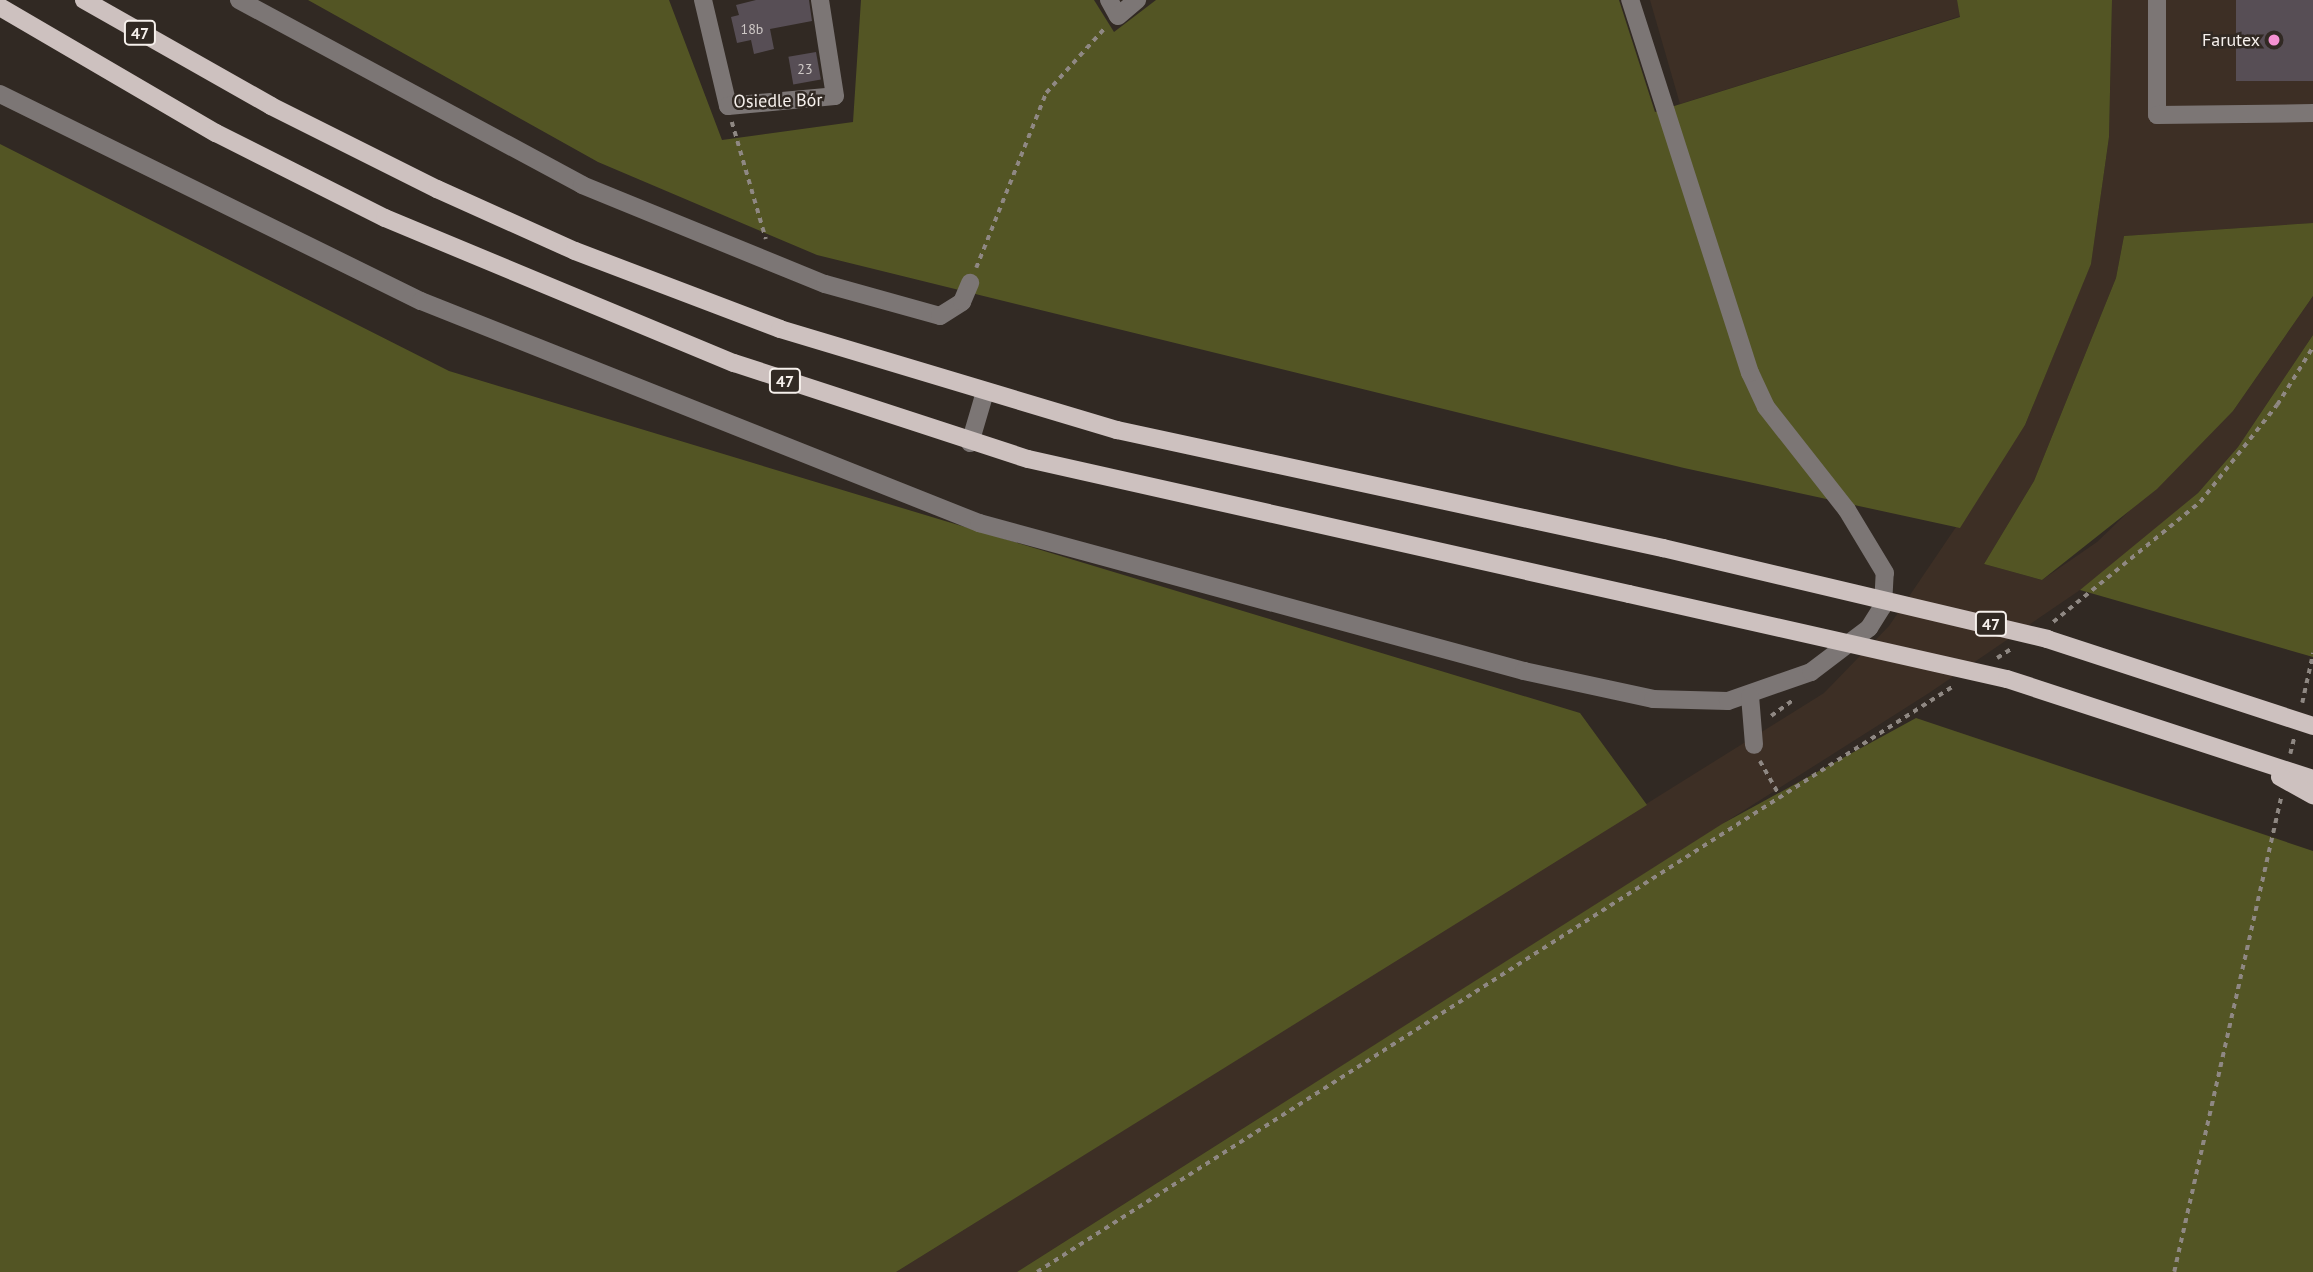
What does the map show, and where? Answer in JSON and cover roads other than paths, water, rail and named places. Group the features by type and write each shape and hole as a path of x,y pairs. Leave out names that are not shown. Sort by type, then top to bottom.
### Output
{"main road":[{"name":"47","path":"84,0 353,149 575,251 780,329 1117,430 1662,548 2047,639 2313,726"},
{"name":"47","path":"0,7 216,132 471,257 734,363 970,443 2007,679 2234,751 2313,795"},
{"path":"2234,751 2313,779"}],"street":[{"path":"239,0 570,179 775,263 940,316 962,302 970,283"},
{"name":"Osiedle Bór","path":"704,0 728,106 835,96 820,0"},
{"path":"1109,0 1118,16 1137,0"},
{"path":"0,94 421,301 979,523 1524,671 1678,703 1750,696 1811,672 1869,628 1883,606 1885,573 1847,510 1766,407 1750,373 1630,0"},
{"path":"2157,0 2157,115 2313,113"},
{"path":"970,443 985,392"},
{"path":"1750,696 1754,745"}],"place":[{"name":"Farutex","path":"2274,40"}]}
